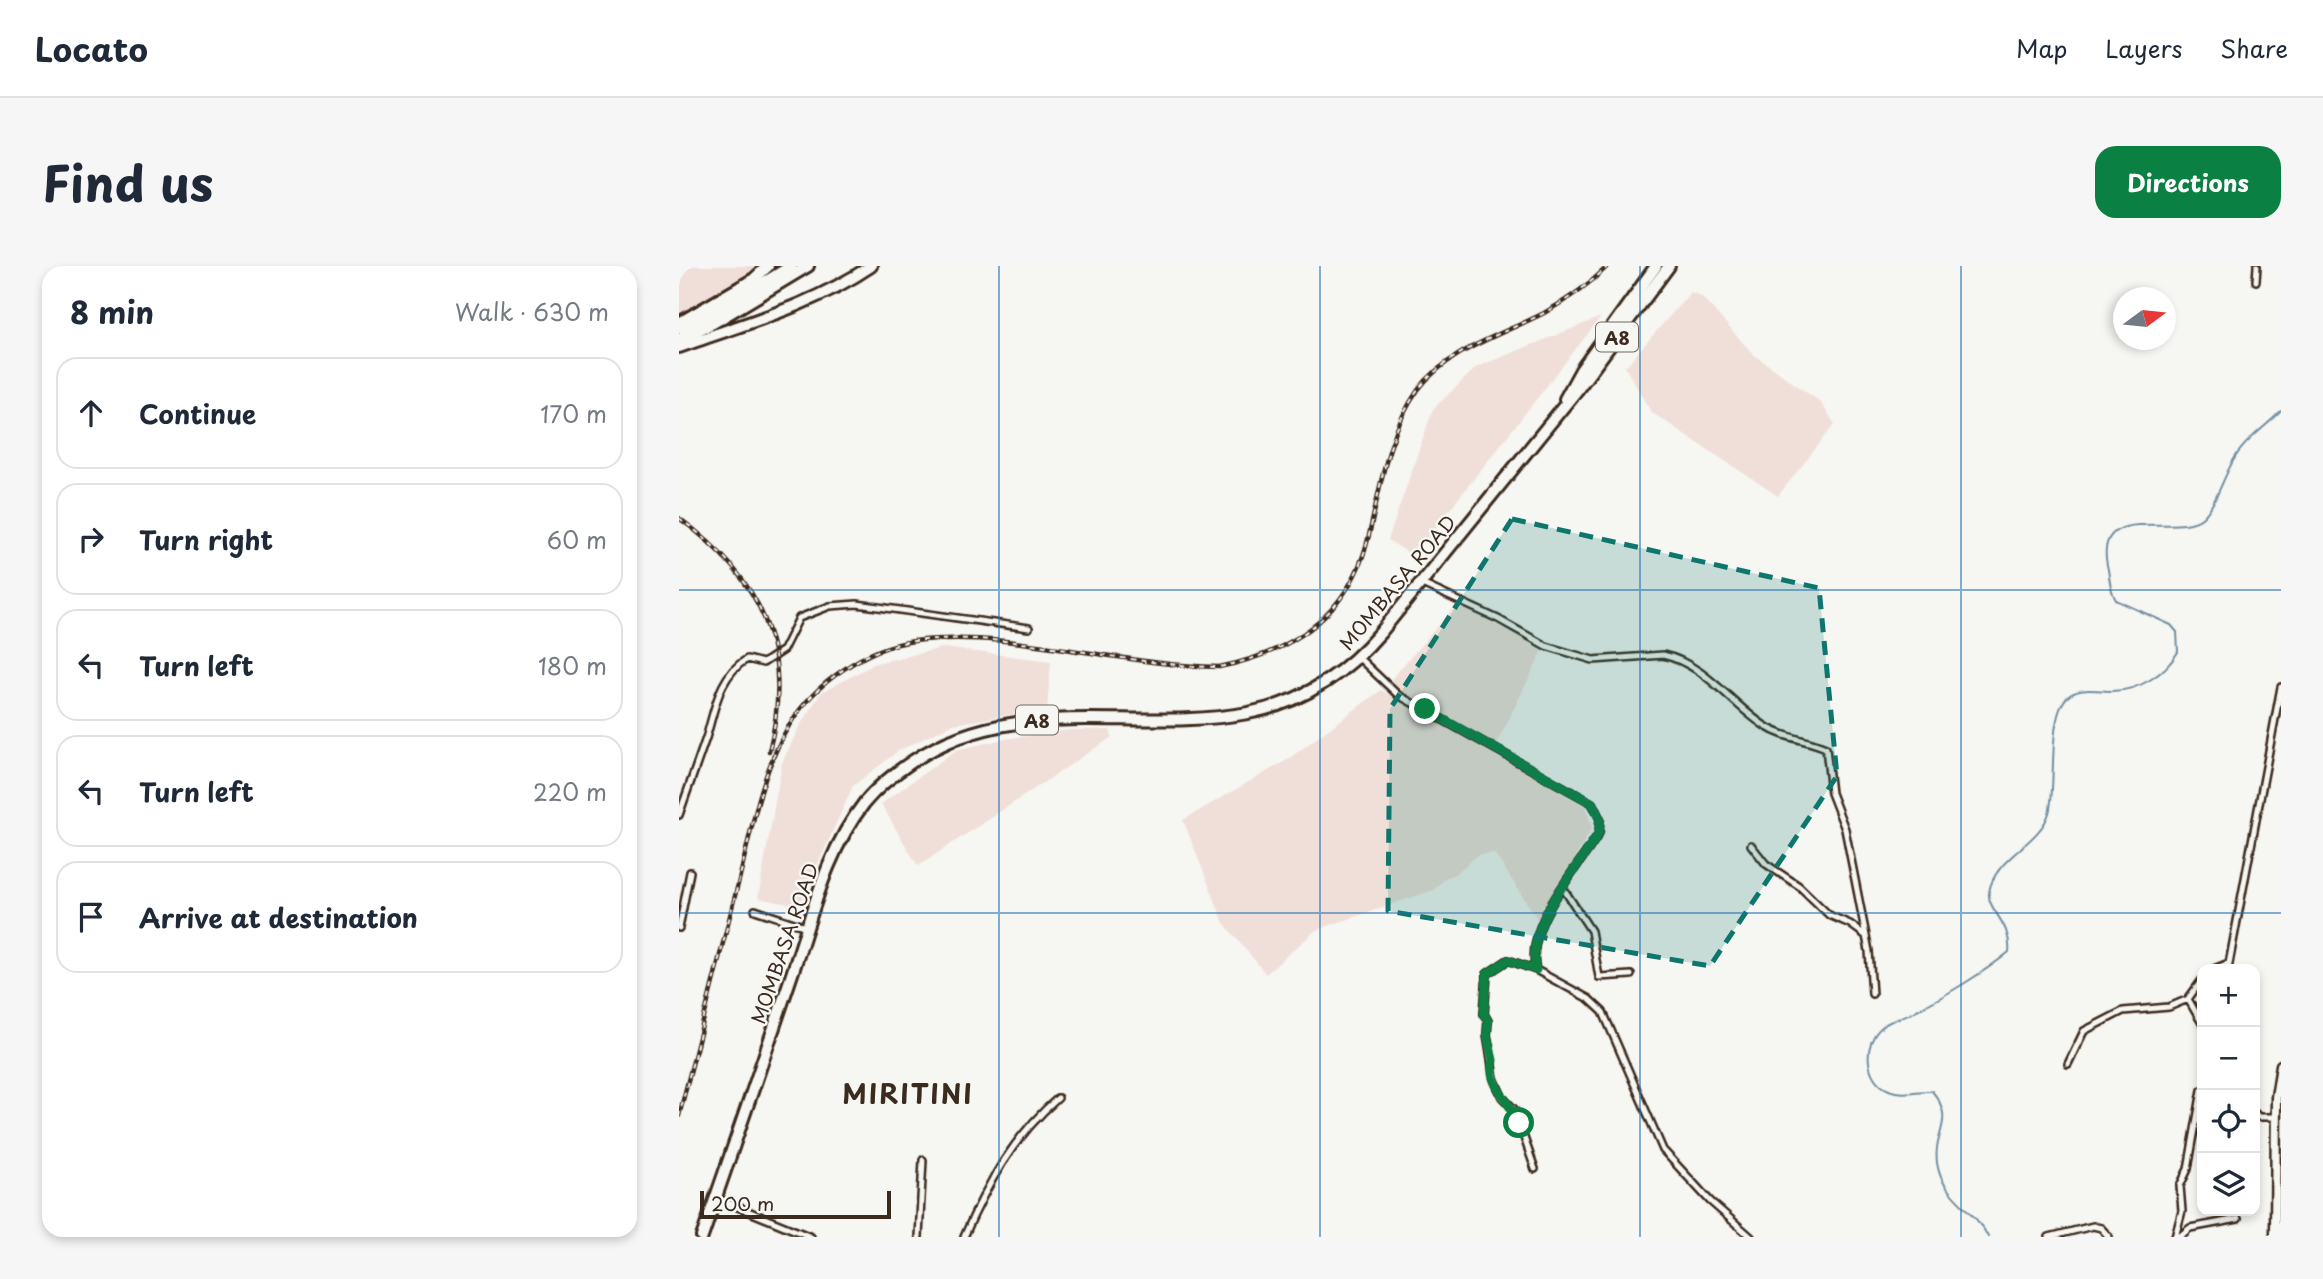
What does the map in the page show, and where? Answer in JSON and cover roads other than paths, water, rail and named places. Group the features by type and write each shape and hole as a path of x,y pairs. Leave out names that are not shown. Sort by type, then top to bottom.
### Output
{"highway":[{"path":"679,326 754,279 768,266"},
{"path":"679,326 720,310 791,266"},
{"path":"679,340 725,317 809,266"},
{"path":"679,347 782,313 832,290 871,266"},
{"name":"MOMBASA ROAD","path":"1562,405 1576,378 1655,266"},
{"name":"MOMBASA ROAD","path":"702,1237 820,883 841,839 862,807 892,775 951,739 994,726 1042,719 1181,719 1248,713 1298,697 1335,677 1359,658 1562,405 1577,390 1669,266"}],"main road":[{"path":"2276,1237 2276,1117 2281,1065"}],"street":[{"path":"2256,281 2257,266"},
{"path":"1419,582 1498,619 1546,646 1593,660 1663,655 1674,657 1705,676 1767,728 1826,748 1831,793 1845,829 1869,951 1872,994"},
{"path":"679,815 707,734 712,706 726,680 738,664 747,659 763,663 783,650 799,618 830,606 857,604 1029,628"},
{"path":"1359,658 1398,695 1592,803 1600,819 1599,832 1537,931 1533,957 1536,970"},
{"path":"2229,964 2235,916 2258,817 2281,687"},
{"path":"1751,845 1766,864 1798,886 1829,915 1850,924 1865,935"},
{"path":"679,928 689,872"},
{"path":"1563,888 1591,931 1599,977 1631,975"},
{"path":"755,909 806,927"},
{"path":"1535,1169 1514,1109 1502,1097 1494,1078 1483,1002 1487,974 1508,960 1536,970 1542,976 1589,999 1603,1012 1663,1150 1710,1201 1751,1237"},
{"path":"2068,1064 2084,1031 2123,1012 2168,1007 2187,999 2197,986"},
{"path":"2187,999 2197,1015"},
{"path":"964,1237 1000,1164 1034,1119 1058,1098"},
{"path":"2260,1117 2276,1117"},
{"path":"2177,1237 2182,1211 2180,1185 2188,1169 2197,1118"},
{"path":"919,1237 923,1160"},
{"path":"716,1198 811,1237"},
{"path":"2177,1237 2190,1228 2238,1219"},
{"path":"2049,1237 2093,1226 2101,1228 2109,1237"}],"waterway":[{"path":"1988,1237 1976,1219 1947,1188 1938,1168 1937,1146 1943,1120 1939,1102 1932,1091 1900,1093 1881,1085 1871,1070 1869,1051 1872,1041 1883,1026 1952,991 2009,952 2007,933 1989,899 1989,893 1999,870 2036,834 2049,813 2055,732 2058,716 2070,695 2080,691 2132,688 2159,674 2178,652 2177,632 2171,625 2116,600 2111,587 2106,545 2113,533 2126,527 2141,525 2192,523 2203,517 2241,450 2281,411"}],"railway":[{"path":"679,1116 765,780 790,724 800,709 827,682 860,659 914,641 990,640 1143,661 1219,667 1272,651 1295,639 1315,625 1349,586 1369,535 1392,442 1407,407 1418,390 1444,364 1476,345 1553,308 1608,266"},
{"path":"679,518 731,565 750,591 765,619 774,648 777,680 776,714 769,751"}],"district":[{"name":"MIRITINI","path":"908,1093"}]}
